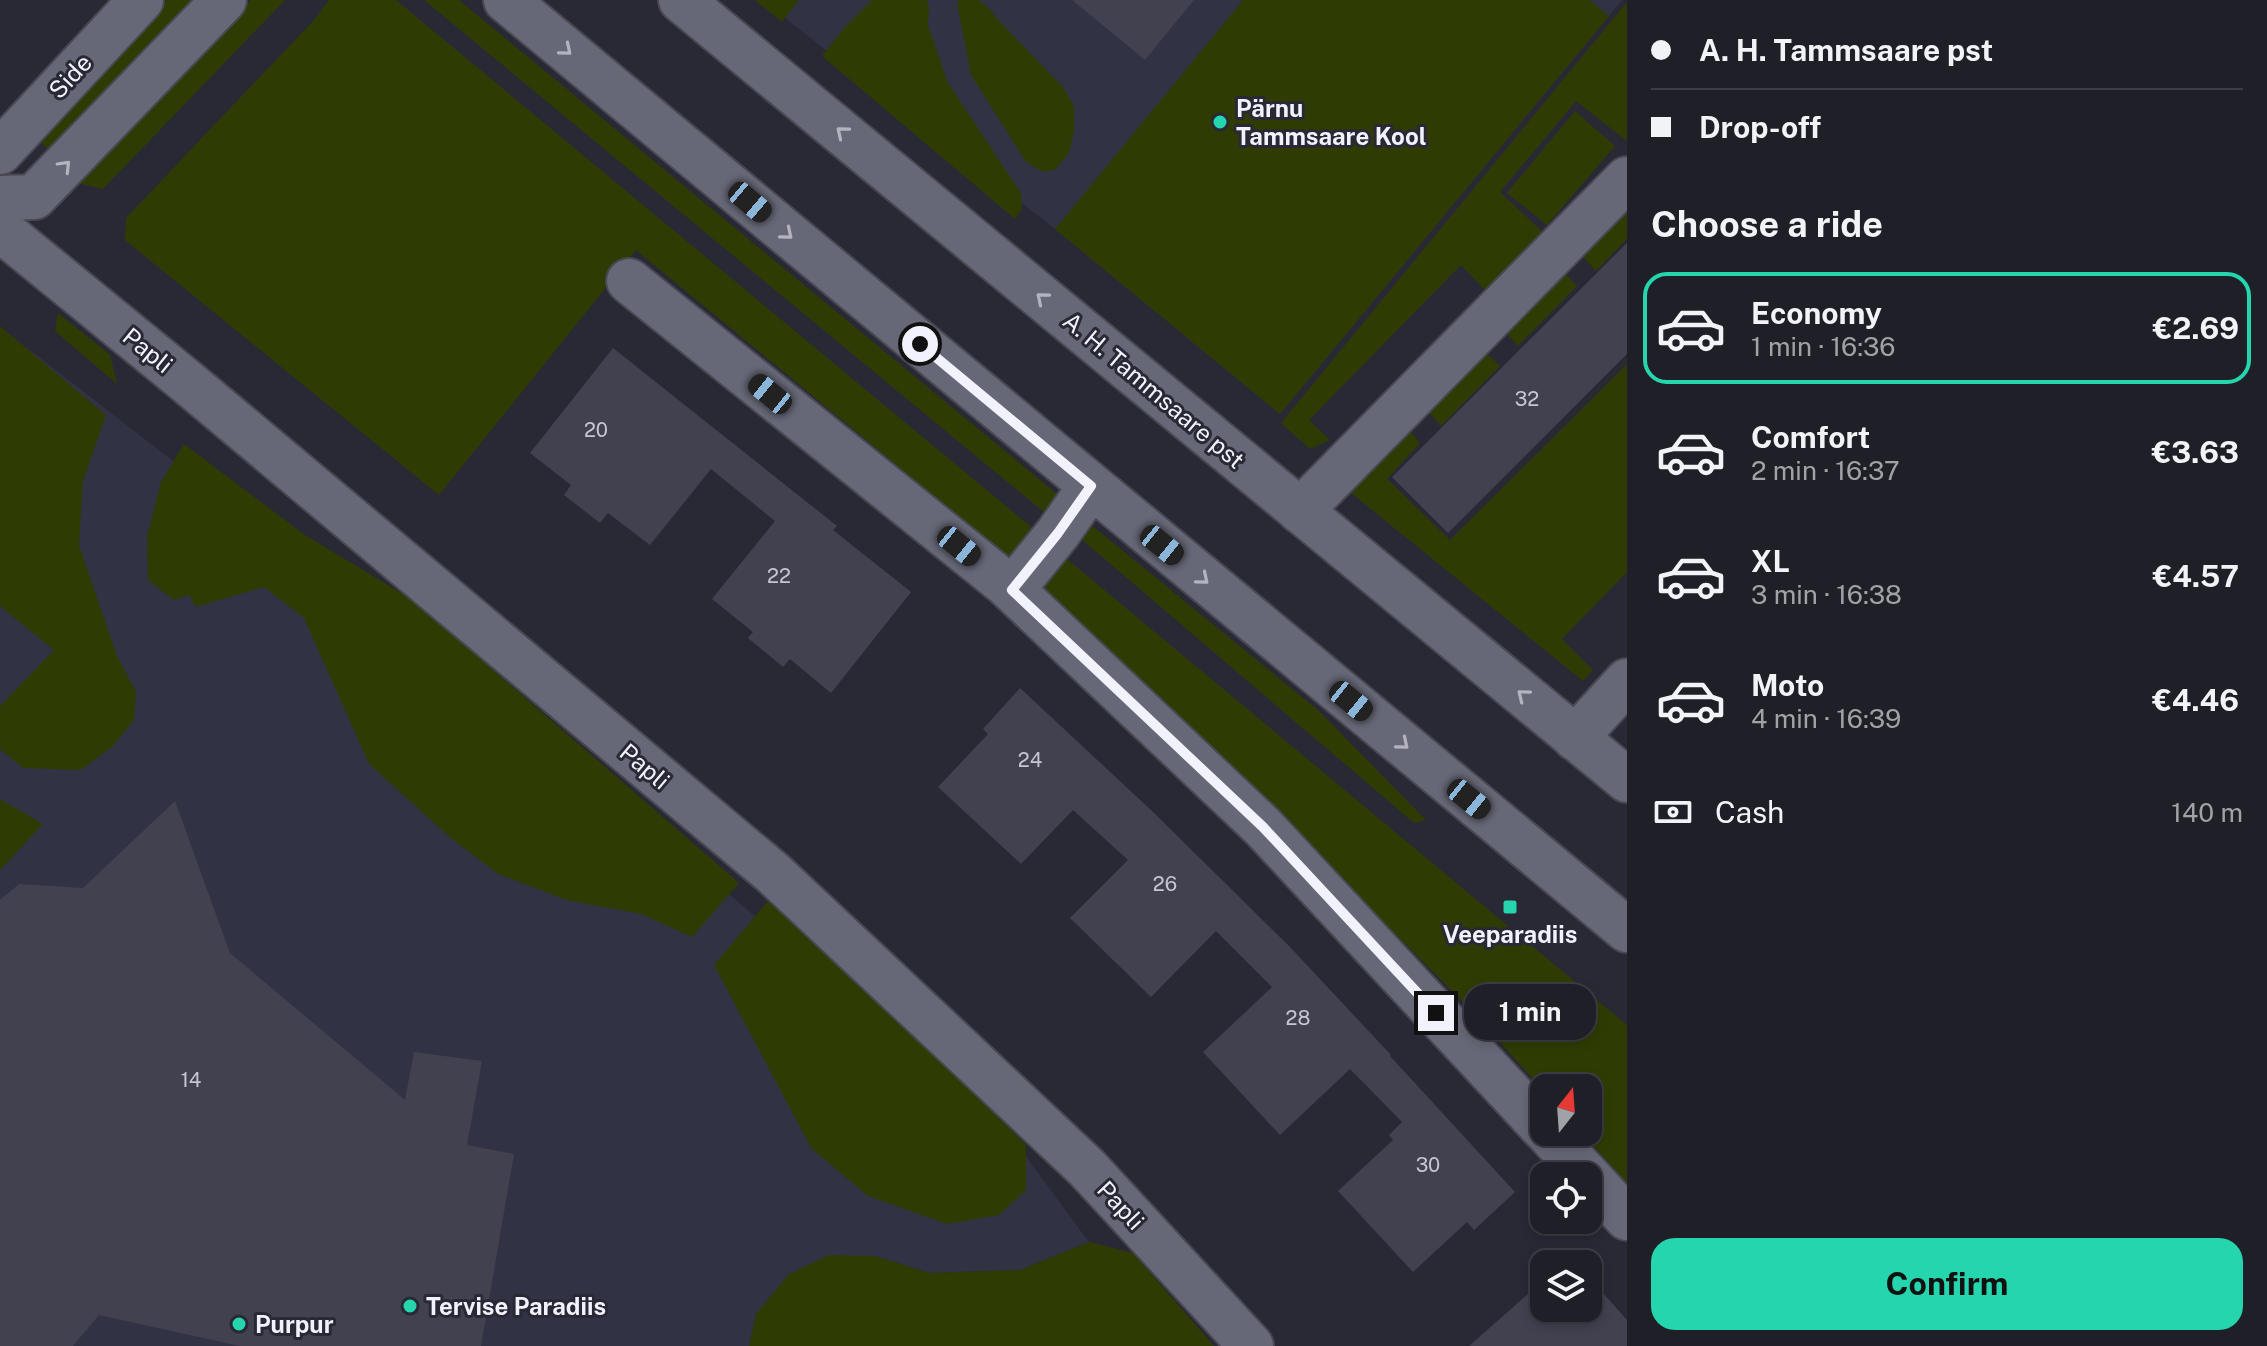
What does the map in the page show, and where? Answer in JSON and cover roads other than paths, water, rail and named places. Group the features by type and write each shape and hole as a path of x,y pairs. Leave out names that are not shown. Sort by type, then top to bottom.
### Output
{"street":[{"name":"Side","path":"0,152 141,0"},
{"path":"0,198 34,197 224,0"},
{"path":"506,0 1627,930"},
{"name":"A. H. Tammsaare pst","path":"681,0 1627,780"},
{"path":"1300,511 1627,179"},
{"name":"Papli","path":"0,229 773,873 1087,1168 1251,1346"},
{"path":"629,281 1012,590 1263,827 1530,1114"},
{"path":"1012,590 1091,486"},
{"path":"1575,738 1627,681"},
{"path":"1560,1146 1575,1162"},
{"path":"1602,1191 1627,1218"}],"place":[{"name":"Pärnu Tammsaare Kool","path":"1220,122"},
{"name":"Veeparadiis","path":"1510,907"},
{"name":"Tervise Paradiis","path":"410,1306"},
{"name":"Purpur","path":"239,1324"}]}
